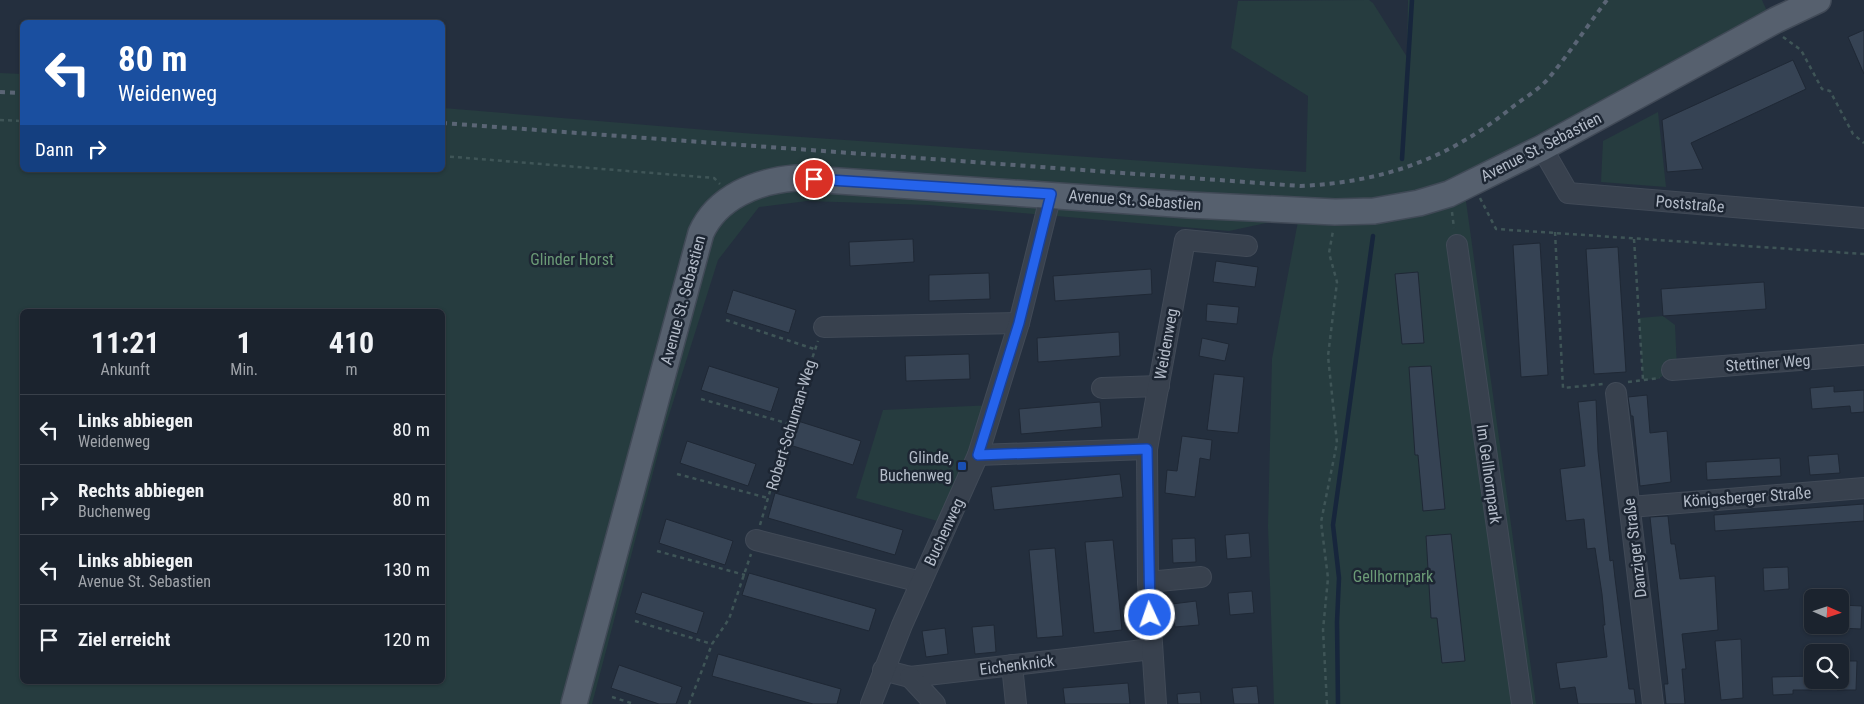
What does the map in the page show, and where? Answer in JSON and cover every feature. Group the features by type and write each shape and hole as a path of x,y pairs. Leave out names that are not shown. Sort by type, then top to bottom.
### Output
{"main road":[{"name":"Avenue St. Sebastien","path":"574,704 701,233 708,217 735,196 763,183 795,178 1051,194 1189,205 1335,212 1374,211 1419,203 1449,194 1542,148 1776,20 1818,0"}],"street":[{"name":"Poststraße","path":"1542,148 1568,193 1864,218"},
{"name":"Buchenweg","path":"871,704 883,670 978,455 1019,323 1051,194"},
{"name":"Weidenweg","path":"1156,704 1148,582 1147,449 1185,240 1247,246"},
{"name":"Im Gellhornpark","path":"1457,245 1522,704"},
{"path":"824,327 1019,323"},
{"name":"Stettiner Weg","path":"1672,370 1864,355"},
{"path":"1102,388 1158,386"},
{"name":"Danziger Straße","path":"1616,393 1653,704"},
{"path":"978,455 1147,449"},
{"name":"Königsberger Straße","path":"1630,506 1864,488"},
{"name":"Buchenweg","path":"756,540 921,582"},
{"path":"1148,582 1201,577"},
{"name":"Eichenknick","path":"883,670 910,677 1152,649"},
{"path":"1012,665 1016,704"},
{"path":"910,677 935,704"}],"path":[{"path":"1776,20 1785,40 1801,50 1822,89 1830,91 1853,134 1864,143"},
{"path":"0,120 20,121"},
{"path":"445,156 714,178 735,196"},
{"path":"1472,182 1496,229 1864,254"},
{"path":"1449,194 1457,245"},
{"path":"1327,704 1323,630 1328,578 1321,522 1337,443 1328,356 1337,282 1329,253 1335,212"},
{"path":"1555,232 1562,378"},
{"path":"1634,239 1643,380"},
{"path":"726,320 814,349"},
{"name":"Robert-Schuman-Weg","path":"689,704 712,644 729,619 745,575 790,424 814,349 824,327"},
{"path":"701,399 790,424"},
{"path":"677,474 768,498"},
{"path":"657,551 745,575"},
{"path":"636,621 712,644"},
{"path":"612,697 634,704"}],"green space":[{"name":"Glinder Horst","path":"1369,0 1373,3 1407,57 1408,0 1762,0 1770,18 1637,82 1453,179 1411,193 1334,205 1299,216 1229,231 929,205 807,201 759,207 718,260 664,431 592,704 0,704 0,73 20,74 20,172 445,172 445,108 743,133 1306,172 1308,96 1231,48 1238,1"},
{"path":"1658,112 1666,187 1601,182 1603,141"},
{"name":"Gellhornpark","path":"1464,187 1536,704 1274,704 1268,526 1272,359 1299,216"},
{"path":"1663,316 1675,325 1677,370 1672,370 1658,379 1643,380 1639,318"},
{"path":"994,405 948,524 856,498 883,410"}],"building":[{"path":"1864,30 1864,74 1848,37"},
{"path":"1793,60 1806,89 1691,143 1703,169 1667,172 1662,120"},
{"path":"913,239 914,262 850,266 849,242"},
{"path":"1540,243 1548,375 1521,377 1513,245"},
{"path":"1618,247 1626,372 1594,374 1586,249"},
{"path":"1216,261 1258,267 1255,287 1213,282"},
{"path":"1151,269 1152,294 1055,301 1053,276"},
{"path":"1418,272 1424,343 1402,344 1395,274"},
{"path":"989,273 990,299 929,301 929,275"},
{"path":"1764,282 1766,309 1663,316 1661,289"},
{"path":"733,290 796,310 789,333 726,313"},
{"path":"1207,304 1239,307 1237,324 1206,321"},
{"path":"1119,332 1120,356 1038,362 1037,338"},
{"path":"1202,338 1229,344 1225,361 1199,356"},
{"path":"969,354 970,379 906,381 905,356"},
{"path":"709,366 779,388 771,412 701,390"},
{"path":"1431,366 1445,509 1423,511 1418,455 1415,455 1409,367"},
{"path":"1214,374 1244,377 1238,433 1207,430"},
{"path":"1834,386 1834,392 1864,390 1864,412 1851,413 1850,406 1812,409 1810,388"},
{"path":"1647,395 1650,433 1667,431 1671,482 1640,486 1633,416 1631,416 1628,397"},
{"path":"1596,400 1598,451 1610,561 1613,560 1629,689 1634,689 1636,704 1578,704 1575,687 1560,689 1556,663 1607,657 1602,594 1595,548 1587,549 1584,519 1566,521 1560,469 1585,466 1578,402"},
{"path":"1100,402 1102,427 1021,434 1019,409"},
{"path":"798,421 861,441 853,465 790,445"},
{"path":"1182,436 1212,440 1210,460 1200,458 1195,497 1165,493 1167,470 1177,471"},
{"path":"687,441 756,464 748,486 680,463"},
{"path":"1838,454 1840,473 1810,475 1808,456"},
{"path":"1780,458 1781,476 1707,480 1706,462"},
{"path":"1120,474 1123,497 994,510 991,487"},
{"path":"775,493 903,530 895,555 768,518"},
{"path":"1864,504 1864,521 1715,531 1714,515"},
{"path":"1668,516 1671,544 1675,544 1680,579 1715,576 1718,630 1682,634 1686,669 1682,669 1685,704 1666,704 1664,684 1668,684 1650,517"},
{"path":"666,519 733,541 725,565 659,543"},
{"path":"1249,533 1251,557 1227,559 1225,535"},
{"path":"1451,534 1465,661 1442,663 1437,618 1431,618 1426,536"},
{"path":"1195,538 1196,562 1173,563 1172,539"},
{"path":"1113,540 1122,630 1094,633 1085,542"},
{"path":"1055,548 1063,636 1037,638 1029,550"},
{"path":"1788,567 1789,589 1764,591 1763,568"},
{"path":"749,573 876,609 869,631 742,595"},
{"path":"1252,591 1254,613 1230,615 1228,593"},
{"path":"642,592 704,612 697,634 635,613"},
{"path":"1196,601 1199,625 1175,627 1172,604"},
{"path":"1849,605 1862,606 1861,629 1849,628"},
{"path":"994,625 996,652 975,654 972,627"},
{"path":"945,628 948,654 926,657 922,631"},
{"path":"1741,639 1743,698 1721,700 1715,641"},
{"path":"718,654 841,689 837,704 813,704 712,676"},
{"path":"1849,661 1857,661 1856,690 1837,690 1849,689"},
{"path":"619,665 682,687 676,704 659,704 611,688"},
{"path":"1804,676 1804,689 1812,690 1793,690 1793,694 1773,695 1772,677"},
{"path":"1128,683 1130,704 1065,704 1063,688"},
{"path":"1257,686 1259,704 1234,704 1232,688"},
{"path":"1200,692 1201,704 1178,704 1177,694"}],"waterway":[{"path":"1402,159 1412,0"},
{"path":"1338,704 1337,622 1339,578 1333,525 1373,236"}],"railway":[{"path":"445,123 1300,186 1331,184 1388,173 1414,164 1465,140 1490,124 1537,90 1548,79 1607,0"},
{"path":"0,92 20,93"}],"place":[{"name":"Glinde, Buchenweg","path":"962,466"}],"route":[{"path":"814,179 1051,194 1019,323 978,455 1147,449 1150,615"}]}
